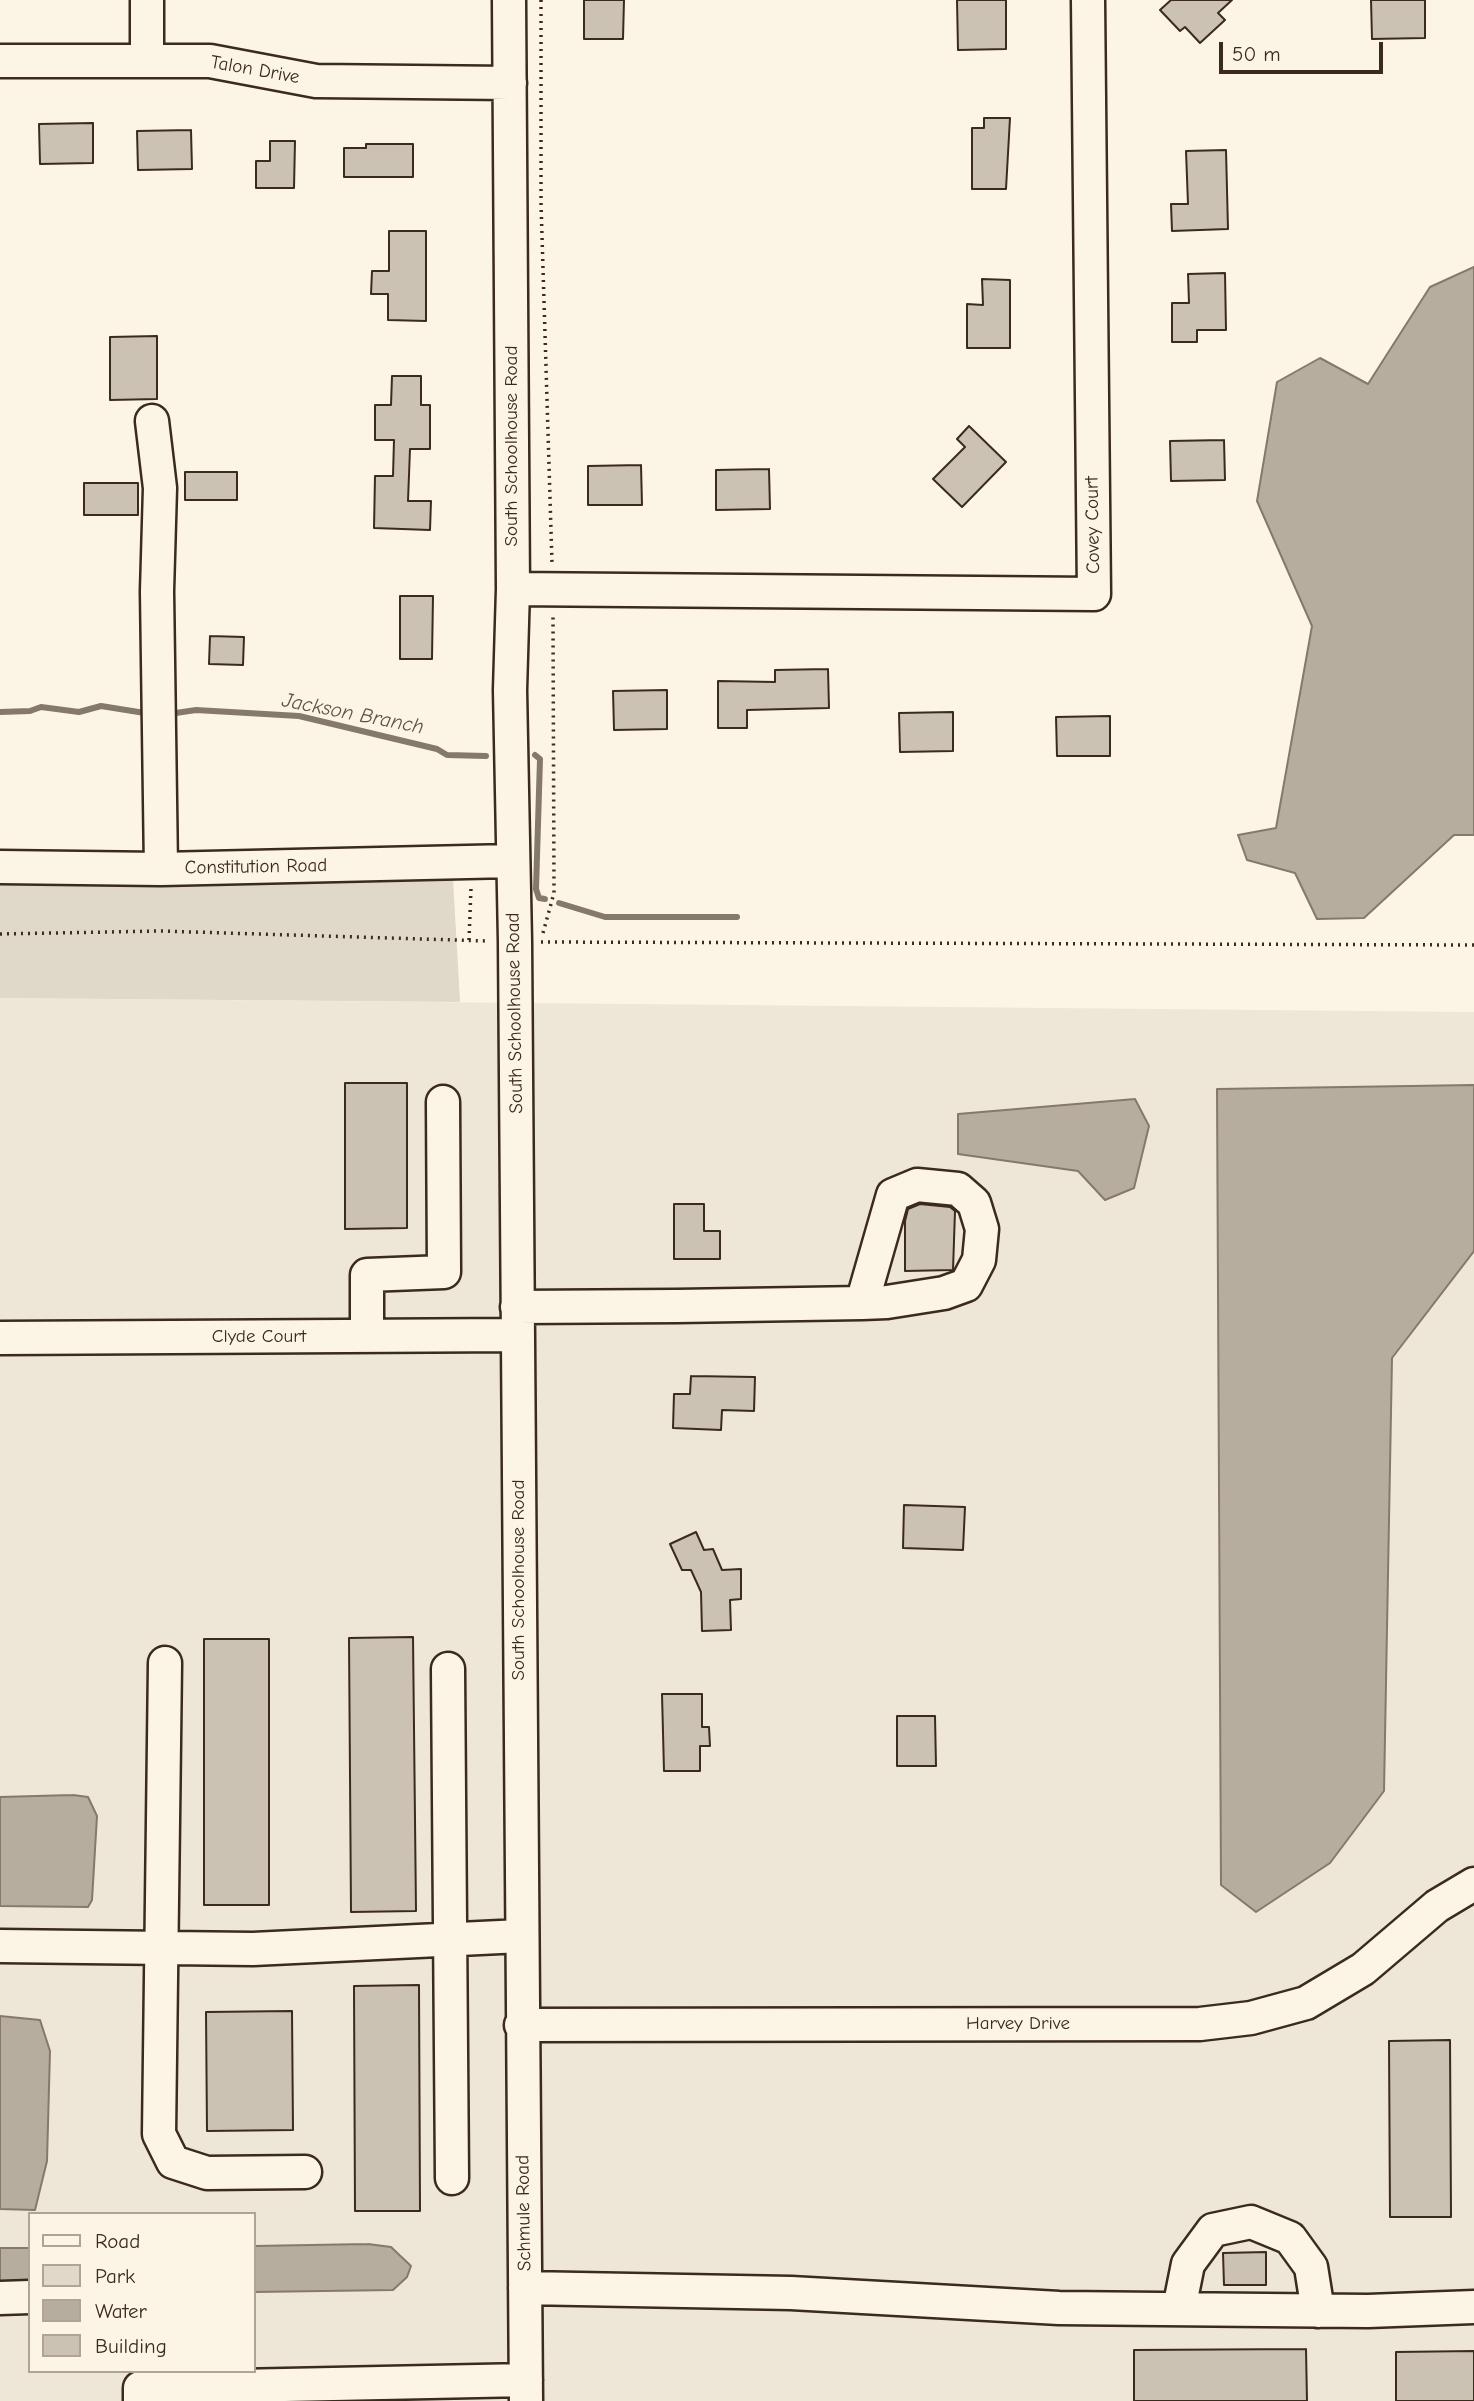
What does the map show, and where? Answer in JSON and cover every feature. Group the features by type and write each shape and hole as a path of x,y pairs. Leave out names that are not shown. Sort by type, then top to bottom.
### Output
{"street":[{"path":"147,0 147,61"},
{"name":"South Schoolhouse Road","path":"509,0 513,589 510,690 511,861 515,955 522,2025"},
{"name":"Covey Court","path":"513,589 552,587 1094,594 1088,0"},
{"name":"Talon Drive","path":"0,61 209,61 316,81 510,83"},
{"path":"152,421 160,488 157,591 161,869"},
{"name":"Constitution Road","path":"0,867 161,869 511,861"},
{"path":"367,1336 367,1275 444,1272 443,1102"},
{"name":"Clyde Court","path":"0,1338 367,1336 517,1321 862,1303"},
{"path":"165,1663 159,2134 173,2162 207,2173 305,2172"},
{"path":"449,1669 453,2178"},
{"name":"Harvey Drive","path":"522,2025 1200,2024 1251,2018 1306,2003 1340,1983 1363,1969 1437,1906 1474,1884"},
{"path":"0,1946 253,1949 521,1936"},
{"name":"Schmule Road","path":"522,2025 526,2391"},
{"path":"1179,2309 1188,2264 1213,2230 1251,2222 1290,2238 1311,2267 1318,2311"},
{"path":"525,2288 765,2292 1059,2308 1318,2311 1474,2307"},
{"path":"0,2298 28,2297"},
{"path":"140,2387 315,2393 526,2391"}],"path":[{"path":"540,942 554,893 552,587 541,203 541,0"},
{"path":"469,941 471,862"},
{"path":"0,934 160,931 493,941"},
{"path":"533,942 1474,945"}],"shaded area":[{"path":"0,998 1474,1012 1474,2401 0,2401"}],"green space":[{"path":"451,844 460,1002 0,998 0,859"}],"water":[{"path":"1474,267 1474,835 1454,835 1364,918 1317,919 1295,873 1247,860 1238,835 1276,828 1312,626 1257,501 1277,382 1320,358 1368,384 1430,287"},
{"path":"1474,1085 1474,1251 1392,1358 1384,1791 1330,1863 1256,1912 1221,1885 1217,1089"},
{"path":"1135,1099 1149,1126 1134,1188 1105,1200 1078,1171 958,1154 958,1114"},
{"path":"0,1797 88,1797 97,1816 92,1900 88,1907 0,1906"},
{"path":"0,2016 40,2020 50,2051 47,2161 35,2210 0,2209"},
{"path":"368,2244 391,2247 411,2266 407,2277 393,2290 256,2292 256,2246"},
{"path":"0,2248 28,2248 28,2293 0,2293"}],"building":[{"path":"584,0 624,0 623,39 584,39"},
{"path":"957,0 1006,0 1006,49 958,50"},
{"path":"1171,0 1232,0 1218,13 1225,20 1200,43 1185,27 1180,31 1160,10"},
{"path":"1371,0 1425,0 1425,38 1372,39"},
{"path":"984,118 1010,118 1006,189 972,189 972,128 984,128"},
{"path":"93,123 93,163 40,164 39,124"},
{"path":"191,130 192,169 138,170 137,131"},
{"path":"270,141 295,141 294,188 256,188 256,161 270,161"},
{"path":"366,144 413,144 413,177 344,177 344,148 366,148"},
{"path":"1226,150 1228,229 1172,231 1171,204 1188,204 1186,151"},
{"path":"389,231 426,231 426,321 388,320 388,294 371,294 372,271 389,271"},
{"path":"1225,273 1226,330 1197,330 1197,342 1172,342 1172,303 1189,303 1188,274"},
{"path":"982,279 1010,280 1010,348 967,348 967,304 983,305"},
{"path":"157,336 157,399 110,400 110,337"},
{"path":"392,376 421,376 421,405 430,405 430,449 410,449 408,501 431,501 430,530 374,528 375,476 393,476 394,440 375,440 375,405 391,405"},
{"path":"969,426 1006,462 962,507 933,479 965,447 957,439"},
{"path":"1224,440 1225,480 1171,481 1170,441"},
{"path":"641,465 642,505 588,505 588,466"},
{"path":"769,469 770,509 716,510 716,470"},
{"path":"185,472 237,472 237,500 185,500"},
{"path":"84,483 138,483 138,515 84,515"},
{"path":"400,596 433,596 432,659 400,659"},
{"path":"210,636 244,637 243,665 209,664"},
{"path":"828,669 829,708 747,710 747,728 718,728 718,681 775,682 775,670"},
{"path":"667,690 667,729 614,730 613,691"},
{"path":"953,712 953,751 900,752 899,713"},
{"path":"1110,716 1110,756 1057,756 1056,717"},
{"path":"345,1083 407,1083 407,1228 345,1229"},
{"path":"674,1204 704,1204 704,1231 720,1231 720,1259 674,1259"},
{"path":"920,1204 950,1207 955,1211 953,1270 905,1271 905,1221 908,1209"},
{"path":"691,1376 755,1377 754,1411 722,1410 721,1430 673,1428 674,1394 690,1394"},
{"path":"904,1505 965,1507 963,1550 903,1548"},
{"path":"696,1532 704,1550 713,1549 722,1570 741,1569 741,1599 730,1600 731,1630 702,1631 701,1592 691,1570 682,1570 670,1544"},
{"path":"413,1637 416,1911 351,1912 349,1638"},
{"path":"204,1639 269,1639 269,1905 204,1905"},
{"path":"662,1694 702,1694 702,1727 709,1727 710,1746 700,1746 700,1771 664,1771"},
{"path":"897,1716 935,1716 936,1766 897,1766"},
{"path":"419,1985 420,2211 355,2211 354,1986"},
{"path":"292,2011 293,2130 207,2131 206,2012"},
{"path":"1450,2040 1451,2217 1390,2217 1389,2041"},
{"path":"1266,2252 1266,2285 1224,2285 1223,2253"},
{"path":"1306,2349 1307,2401 1134,2401 1134,2350"},
{"path":"1474,2351 1474,2401 1396,2401 1396,2352"}],"waterway":[{"name":"Jackson Branch","path":"0,712 30,711 41,707 79,712 101,706 151,714"},
{"name":"Jackson Branch","path":"169,714 196,710 299,716 437,749 447,755 486,756"},
{"name":"Jackson Branch","path":"535,755 540,759 536,889 539,898 545,899"},
{"name":"Jackson Branch","path":"559,903 605,917 737,917"}]}
